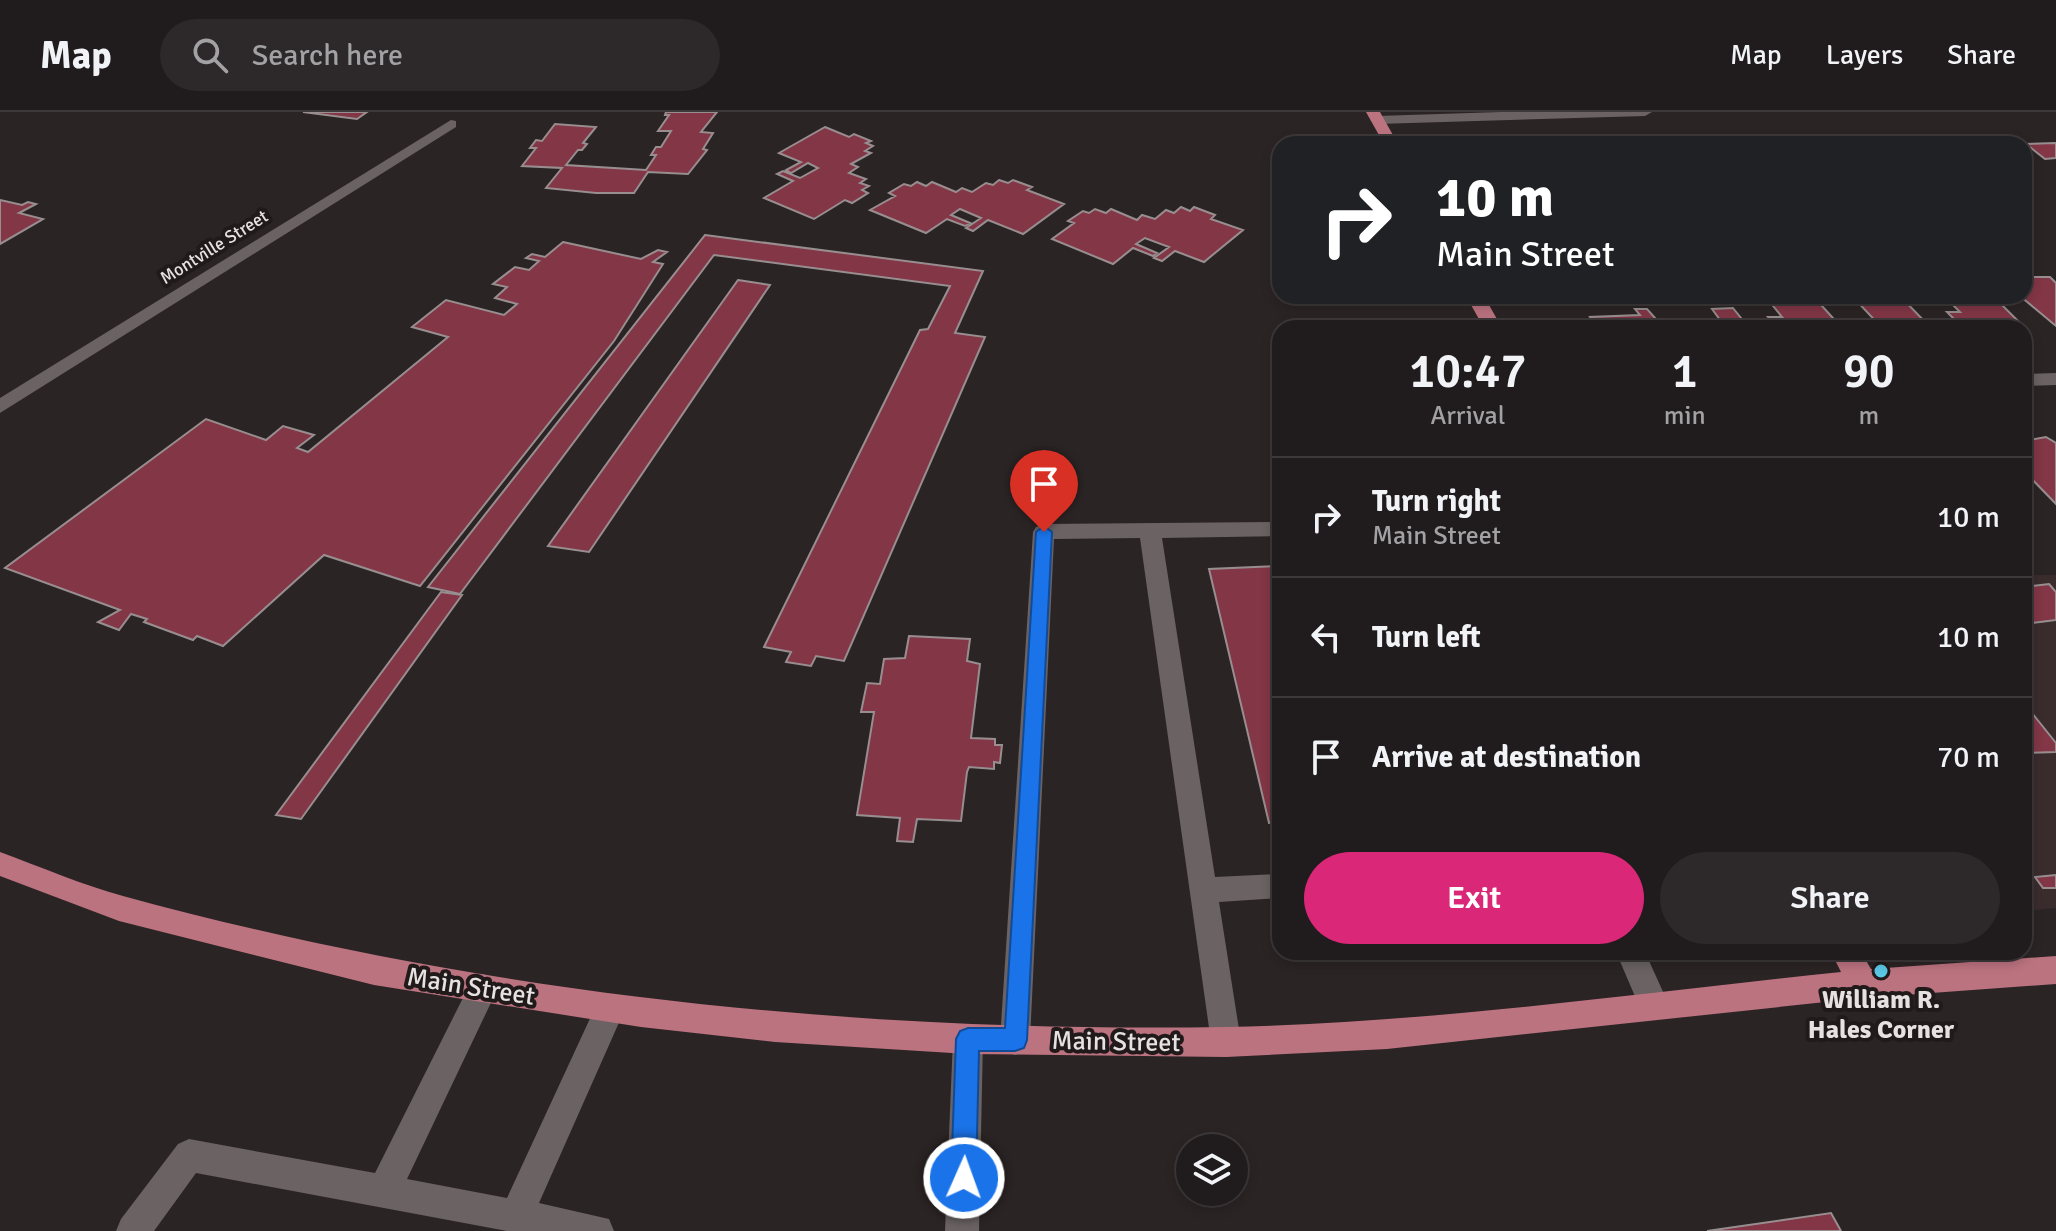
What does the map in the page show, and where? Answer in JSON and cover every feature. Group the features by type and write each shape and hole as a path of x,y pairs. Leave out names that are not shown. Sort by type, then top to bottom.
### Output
{"main road":[{"path":"1375,116 1386,136"},
{"name":"Main Street","path":"0,864 119,908 374,971 610,1009 775,1027 968,1039 1226,1042 1387,1034 1863,984 2056,970"},
{"path":"1850,960 1863,984"}],"street":[{"path":"1375,116 1645,112"},
{"name":"Montville Street","path":"0,407 451,124"},
{"path":"2032,380 2056,379"},
{"path":"1015,1040 1044,532 1272,529"},
{"path":"1150,530 1226,1042"},
{"path":"1203,890 1272,886"},
{"path":"1634,960 1654,1005"},
{"path":"384,1191 483,988"},
{"path":"516,1216 610,1009"},
{"path":"962,1231 968,1039"},
{"path":"133,1231 189,1155 597,1231"}],"shaded area":[{"path":"2032,575 2056,575 2056,908 2032,910"}],"building":[{"path":"303,112 367,112 357,119"},
{"path":"666,112 717,112 701,132 713,133 703,149 707,150 688,174 648,172 634,193 596,193 546,188 562,168 522,166 536,148 530,148 536,140 542,141 555,124 596,127 583,143 587,144 566,165 646,170 656,155 651,155 656,147 661,147 671,131 658,131 669,115 665,115"},
{"path":"825,127 849,137 854,134 871,141 866,143 873,146 865,151 871,153 851,164 858,167 849,173 866,179 860,183 869,186 862,190 868,193 852,203 845,200 814,219 764,198 793,181 777,174 783,171 800,178 818,168 808,163 791,173 786,170 801,162 779,153"},
{"path":"2056,143 2056,158 2045,159 2032,149 2032,144"},
{"path":"999,180 1008,183 1013,180 1032,187 1027,190 1064,204 1023,234 988,220 973,231 966,228 981,218 960,209 951,215 970,223 965,226 947,219 926,233 870,210 895,196 889,193 904,184 911,186 917,182 926,186 932,182 956,192 962,188 972,192 986,183 993,185"},
{"path":"0,200 22,205 28,202 36,204 19,213 43,219 0,244"},
{"path":"1181,207 1190,211 1194,207 1215,215 1211,219 1243,230 1204,262 1175,251 1162,261 1154,258 1169,247 1145,238 1136,244 1157,253 1153,256 1133,248 1113,264 1052,239 1074,223 1068,221 1083,211 1089,213 1095,209 1106,213 1111,209 1137,220 1142,215 1155,219 1166,210 1174,213"},
{"path":"705,235 983,271 955,333 985,337 844,661 816,656 811,666 786,662 791,652 764,647 920,330 928,329 950,286 714,255 460,594 428,587"},
{"path":"563,242 641,259 658,250 667,252 653,262 663,264 614,341 420,586 324,555 223,646 197,636 193,640 131,614 119,630 98,622 120,610 5,568 206,419 266,440 283,426 314,435 297,448 308,452 448,337 412,327 446,300 504,315 517,304 495,298 507,287 493,284 515,267 529,270 539,261 526,258 532,254 545,257"},
{"path":"2032,277 2050,277 2056,283 2056,326 2030,304"},
{"path":"738,280 770,285 589,552 548,546"},
{"path":"1771,304 1820,304 1835,320 1770,320 1768,317 1782,317"},
{"path":"1860,304 1908,304 1923,320 1874,320"},
{"path":"1952,304 2001,304 2017,320 1955,320 1947,312 1960,312"},
{"path":"1733,308 1743,320 1720,320 1712,309"},
{"path":"1635,309 1647,309 1657,320 1592,320 1590,317 1640,315"},
{"path":"2046,437 2056,443 2056,504 2032,479 2032,440"},
{"path":"1272,566 1272,823 1269,823 1209,569"},
{"path":"2049,584 2056,592 2056,620 2032,623 2032,586"},
{"path":"441,592 462,595 301,819 276,815"},
{"path":"909,636 970,639 967,661 980,664 971,738 995,739 995,745 1002,745 1000,763 994,762 994,769 969,767 961,821 917,819 913,842 897,841 900,818 857,815 874,712 861,712 867,683 880,684 884,659 905,658"},
{"path":"2032,713 2056,743 2056,752 2032,753"},
{"path":"2056,875 2056,888 2043,888 2035,877"},
{"path":"1831,1213 1841,1231 1707,1231"}],"place":[{"name":"William R. Hales Corner","path":"1881,971"}],"route":[{"path":"964,1178 968,1039 1015,1040 1044,532"}]}
